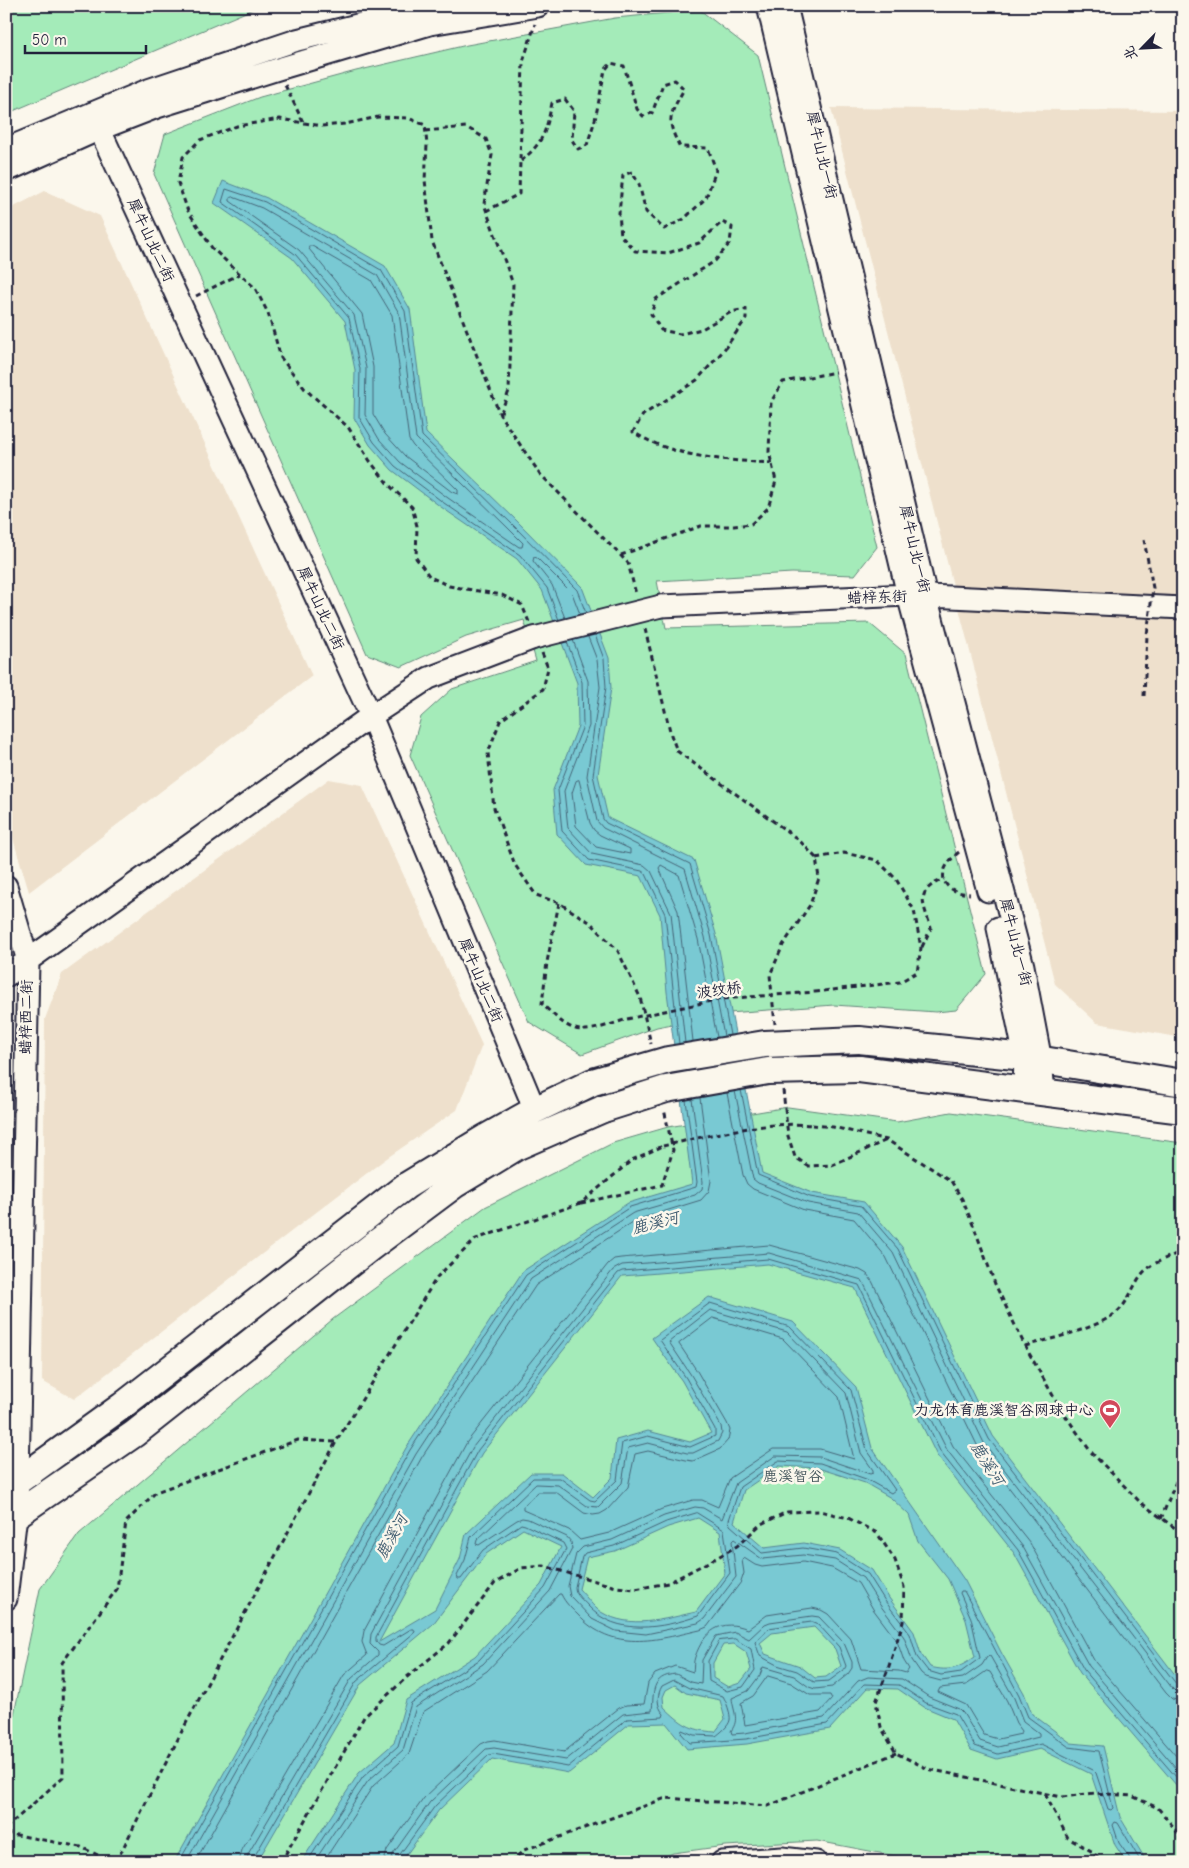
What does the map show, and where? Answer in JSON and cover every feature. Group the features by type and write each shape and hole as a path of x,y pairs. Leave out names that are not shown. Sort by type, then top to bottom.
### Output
{"main road":[{"path":"12,1484 122,1406 406,1186 535,1110 593,1082 668,1060 765,1044 858,1040 1033,1059 1183,1084"},
{"path":"11,1517 134,1434 371,1247 454,1185 518,1146 603,1109 666,1090 768,1071 858,1069 1183,1110"}],"street":[{"path":"6,171 148,90 297,40 434,6"},
{"name":"犀牛山北一街","path":"768,6 854,370 1023,966 1033,1059 1034,1091"},
{"name":"犀牛山北一街","path":"786,6 917,595"},
{"path":"6,149 96,121 158,107 430,24 538,11"},
{"name":"犀牛山北二街","path":"96,121 371,716 535,1110"},
{"name":"蜡梓东街","path":"6,976 371,716 429,678 534,638 661,606 917,595 1183,608"},
{"name":"蜡梓西二街","path":"6,886 28,962 11,1517 6,1599"},
{"path":"722,1862 782,1858 816,1862"}],"path":[{"path":"486,211 519,194 523,62 538,11"},
{"path":"521,161 532,152 545,133 552,103 565,99 574,111 572,140 578,149 587,145 595,120 605,70 612,63 624,66 637,109 643,116 652,114 664,84 676,80 684,89 670,114 673,133 680,147 708,148 716,170 706,198 684,219 664,229 646,212 639,184 632,172 622,174 619,213 621,236 635,251 668,253 699,243 722,222 732,227 730,243 715,261 656,299 651,314 661,330 680,334 702,329 731,312 746,309 746,319 723,351 697,380 643,415 633,432 645,440 680,453 720,460 772,463"},
{"path":"278,69 304,123"},
{"path":"425,131 466,127 486,139 492,156 484,204 513,284 509,391 500,415"},
{"path":"181,304 240,274"},
{"path":"621,555 701,526 751,524 768,508 776,481 770,452 769,426 771,402 783,382 854,370"},
{"path":"1144,540 1153,588 1147,635 1144,696"},
{"path":"960,851 949,860 944,869 944,879 948,888 957,893 971,894"},
{"path":"816,858 844,853 877,860 896,879 914,910 922,948"},
{"name":"波纹桥","path":"559,903 547,962 542,1004 561,1022 581,1030 607,1026 627,1018 720,999 815,992 900,982 916,972 922,948 931,928 923,903 924,892 931,884 944,879"},
{"path":"6,1833 81,1847 114,1862 336,1442 437,1277 476,1239 581,1202 632,1160 664,1146 720,1133 791,1123 833,1127 887,1140 917,1157 951,1181 962,1199 994,1284 1025,1346 1060,1408 1091,1452 1140,1502 1183,1534"},
{"path":"1025,1346 1074,1332 1114,1314 1130,1295 1142,1273 1160,1261 1183,1252"},
{"path":"6,1828 63,1777 62,1664 117,1589 126,1522 156,1492 298,1440 336,1442"},
{"path":"1161,1519 1183,1464"},
{"path":"281,1862 364,1717 407,1676 449,1643 495,1583 521,1568 544,1566 616,1588 635,1589 668,1583 737,1546 761,1524 787,1512 820,1511 848,1518 878,1533 895,1560 904,1587 903,1622 876,1702 881,1727 896,1753 928,1769 1062,1797 1096,1793 1132,1796 1158,1808 1179,1834 1183,1850"},
{"path":"511,1862 524,1850 666,1798 768,1806 896,1753"},
{"path":"1045,1793 1068,1838 1093,1852 1101,1862"}],"shaded area":[{"path":"831,108 1183,111 1183,1038 1097,1023 1055,984"},
{"path":"45,191 100,216 312,676 29,892 6,815 6,211"},
{"path":"329,779 362,785 482,1045 457,1110 384,1160 74,1399 42,1381 45,1019 62,974"}],"green space":[{"path":"6,6 260,6 6,114"},
{"path":"700,10 758,55 877,547 855,575 792,573 657,581 666,628 869,623 906,654 986,974 956,1010 936,1012 834,1005 729,1013 657,1027 582,1054 529,1022 410,755 421,717 452,689 536,661 524,620 466,637 401,667 367,654 154,174 165,134 260,97 356,71 467,45 615,18"},
{"name":"鹿溪智谷","path":"788,1107 897,1122 951,1112 1183,1143 1183,1862 927,1862 817,1841 725,1846 673,1853 653,1862 6,1862 6,1753 40,1589 79,1534 333,1319 485,1207 613,1143 668,1127"}],"water":[{"name":"鹿溪河","path":"223,181 267,198 385,266 410,309 426,433 582,587 609,658 611,688 598,775 608,818 694,860 716,934 762,1173 812,1193 864,1202 902,1247 993,1436 1183,1685 1183,1793 1080,1673 1014,1553 937,1456 855,1288 768,1264 622,1276 482,1453 379,1642 435,1609 460,1559 466,1534 531,1473 562,1473 593,1497 612,1478 616,1440 648,1431 690,1442 711,1433 682,1381 652,1338 709,1297 793,1322 856,1387 872,1448 965,1581 1024,1693 1032,1714 1071,1743 1103,1746 1120,1817 1147,1862 1126,1862 1115,1845 1091,1774 1040,1749 997,1759 971,1750 953,1719 924,1707 898,1689 867,1688 830,1729 747,1744 687,1749 666,1723 629,1724 569,1773 492,1759 439,1810 401,1862 301,1862 359,1773 394,1743 406,1700 475,1656 541,1585 561,1547 523,1529 486,1554 433,1624 360,1685 257,1862 174,1862 406,1448 523,1271 628,1203 692,1184 667,992 660,915 641,876 586,865 557,834 553,790 578,726 577,683 542,590 517,559 441,507 392,470 370,445 354,418 355,370 345,321 292,258 214,203","holes":["779,1466 818,1468 865,1483 891,1498 909,1515 918,1541 948,1579 966,1620 975,1657 954,1668 930,1667 921,1654 914,1632 889,1598 872,1570 840,1550 804,1543 764,1548 734,1522 744,1490","698,1518 720,1532 725,1573 696,1612 660,1620 624,1621 601,1612 579,1589 587,1557 615,1551 668,1527","814,1627 835,1649 841,1666 826,1677 815,1678 800,1666 765,1654 760,1643 772,1633","734,1644 746,1652 751,1669 740,1683 728,1687 713,1678 713,1663 723,1645","675,1685 686,1693 720,1700 725,1719 715,1732 692,1728 681,1722 664,1707 663,1697 666,1690"]}],"place":[{"name":"力龙体育鹿溪智谷网球中心","path":"1110,1429"}]}
